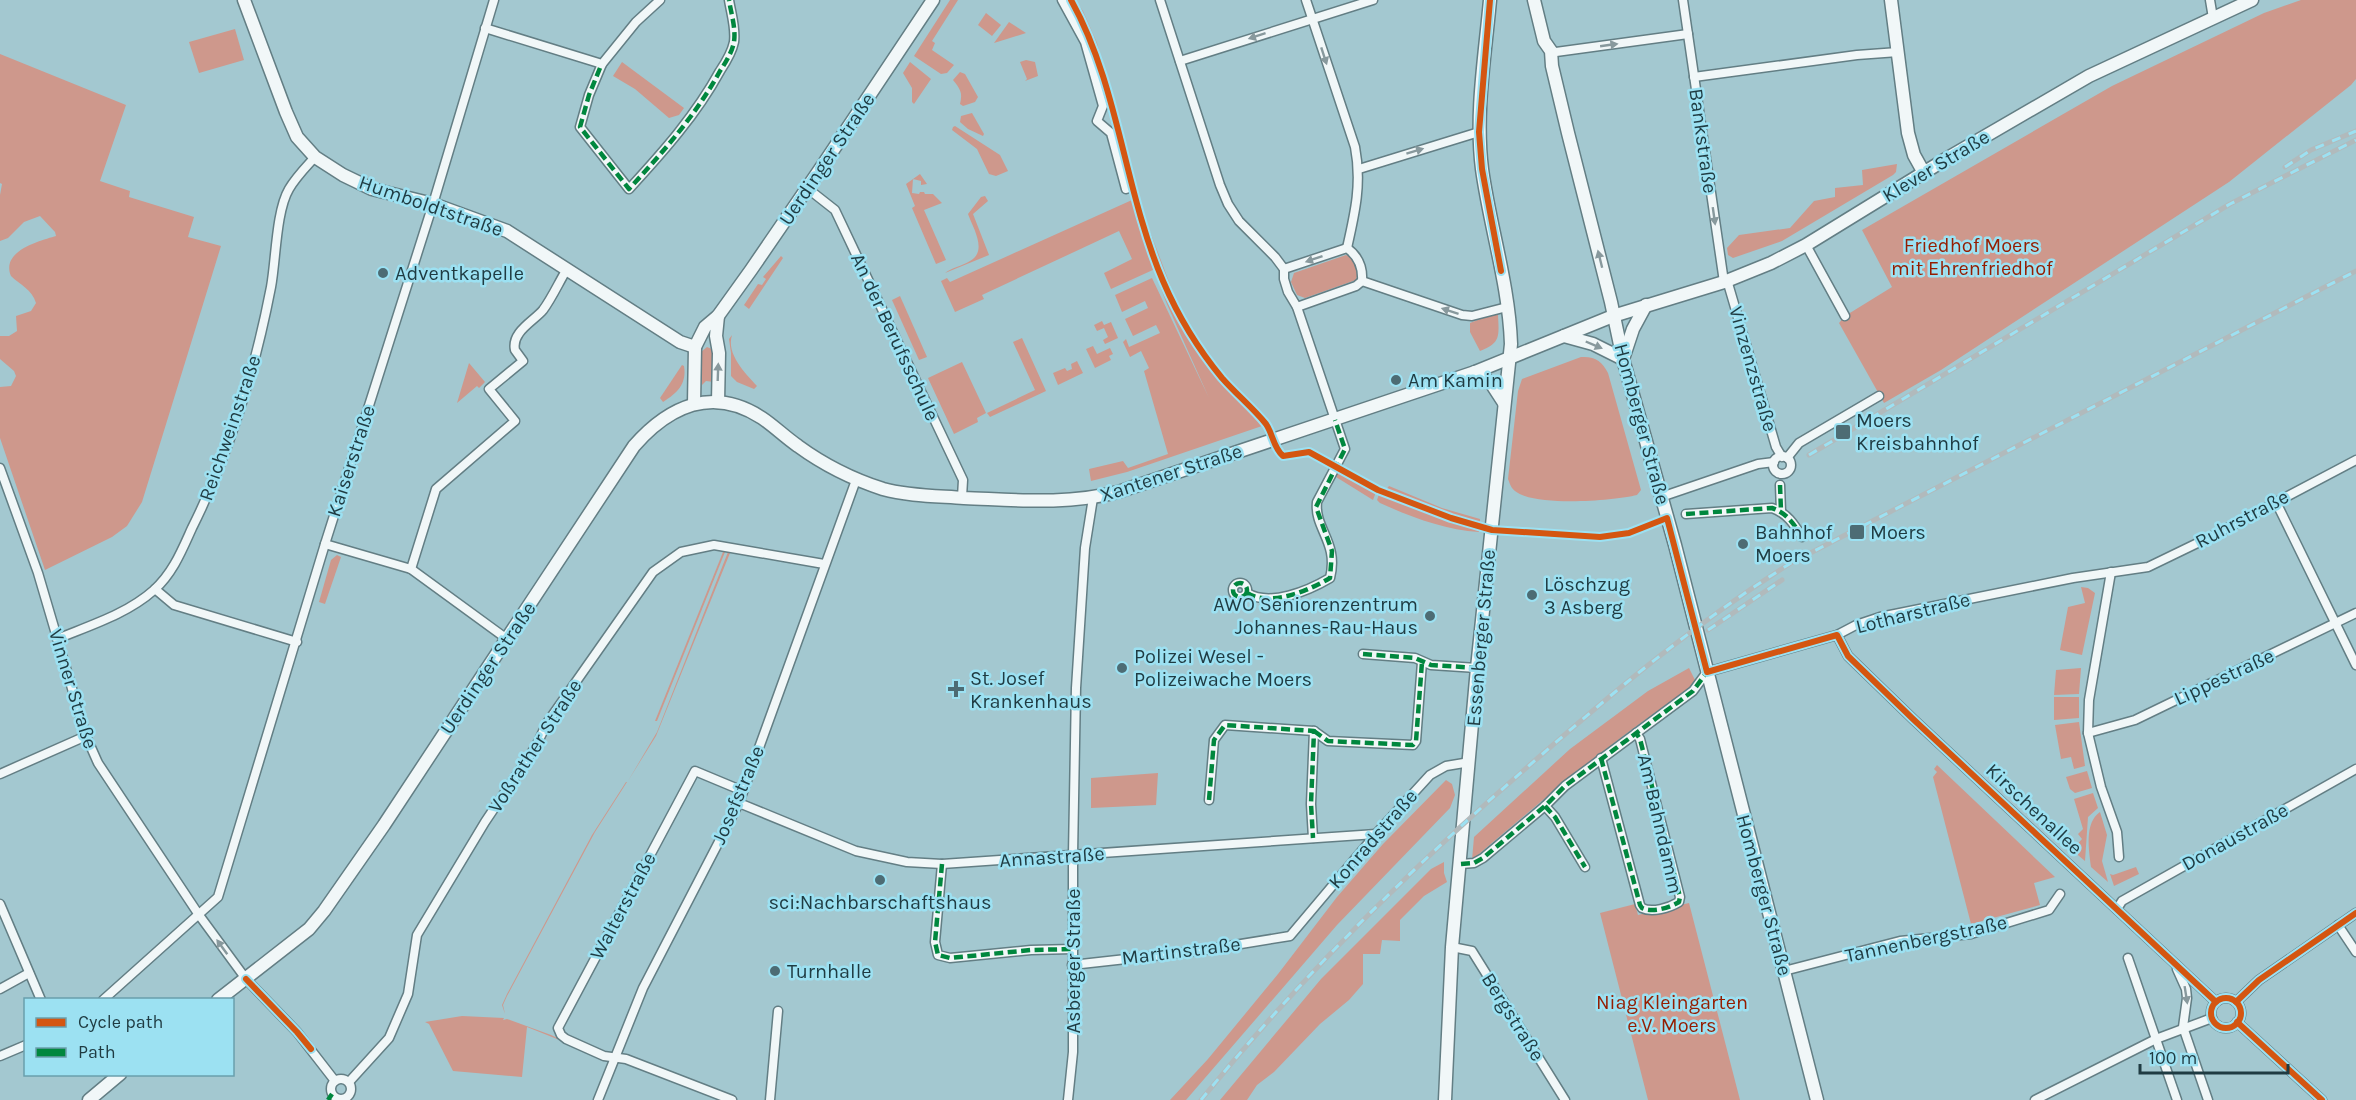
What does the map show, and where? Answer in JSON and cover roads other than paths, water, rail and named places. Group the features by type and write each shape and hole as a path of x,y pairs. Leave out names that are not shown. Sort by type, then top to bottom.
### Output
{"main road":[{"name":"Humboldtstraße","path":"244,0 297,137 315,157 343,175 372,189 433,204 507,231 680,342 695,346"},
{"name":"Uerdinger Straße","path":"695,346 705,327 718,316 807,188 933,0"},
{"name":"Essenberger Straße","path":"1446,1100 1452,947 1477,668 1511,339 1482,169 1479,132 1490,0"},
{"name":"Homberger Straße","path":"1534,0 1544,41 1551,51 1552,66 1623,359 1818,1098"},
{"path":"1891,0 1908,133 1914,155 1924,172"},
{"name":"Klever Straße","path":"1613,316 1725,281 1771,263 1806,245 1924,172 2089,76 2252,0"},
{"path":"1564,336 1593,344 1623,359 1633,329 1646,305"},
{"path":"718,316 716,343 719,353 718,402"},
{"name":"Xantener Straße","path":"694,404 718,402 744,408 762,418 797,446 856,480 904,493 1038,501 1093,498 1118,492 1475,372 1613,316"},
{"path":"694,404 695,346 706,339 716,343"},
{"path":"1475,372 1491,383 1504,404"},
{"name":"Uerdinger Straße","path":"219,998 309,928 324,911 384,825 634,446 649,429 677,410 694,404"},
{"path":"88,1100 118,1076"}],"street":[{"name":"Kaiserstraße","path":"105,998 218,897 494,0"},
{"path":"660,0 636,22 602,64 589,94 580,127 628,189 659,157 687,122 711,88 731,52 735,35 729,0"},
{"path":"1062,0 1085,42 1103,106 1097,121 1111,133 1126,189"},
{"path":"1161,0 1228,204 1239,221 1275,257 1284,270 1288,292 1297,307 1344,449 1316,507 1332,551 1330,578 1282,599 1256,598 1247,593"},
{"path":"1306,0 1355,147 1359,169 1358,202 1347,248"},
{"path":"1180,61 1373,0"},
{"name":"Bankstraße","path":"1683,0 1725,281"},
{"path":"2210,0 2214,18"},
{"path":"485,28 602,64"},
{"path":"1551,51 1688,34"},
{"path":"1694,77 1857,55 1898,52"},
{"path":"1359,169 1479,132"},
{"name":"Reichweinstraße","path":"57,639 129,609 155,589 171,572 207,499 228,446 260,339 271,285 283,201 296,178 315,157"},
{"name":"An der Berufsschule","path":"807,188 835,210 963,480 962,497"},
{"path":"1806,245 1845,316"},
{"path":"1284,270 1347,248"},
{"path":"1347,248 1356,254 1362,272 1362,281"},
{"path":"411,569 436,489 515,421 489,389 523,360 515,350 515,341 529,321 542,311 567,269"},
{"path":"1297,307 1356,286 1362,281"},
{"path":"1362,281 1462,315 1472,316 1507,307"},
{"name":"Vinzenzstraße","path":"1725,281 1776,447 1791,466 1789,471 1784,474 1776,471 1774,462"},
{"name":"Vinzenzstraße","path":"1661,497 1758,464 1785,458 1799,443 1879,396"},
{"name":"Ruhrstraße","path":"2124,570 2148,567 2356,460"},
{"name":"Vinner Straße","path":"0,468 38,573 86,736 98,764 199,915 246,979 297,1032 335,1081"},
{"name":"Josefstraße","path":"598,1100 644,988 739,803 856,480"},
{"path":"1780,485 1781,511"},
{"name":"Asberger Straße","path":"1068,1100 1073,1052 1072,949 1076,688 1085,548 1093,498"},
{"path":"2276,502 2356,665"},
{"path":"1686,514 1772,508 1781,511 1802,537"},
{"path":"325,544 411,569 507,639"},
{"name":"Voßrather Straße","path":"349,1082 389,1038 408,994 417,935 485,822 536,746 547,723 653,572 681,552 714,545 824,564"},
{"name":"Lotharstraße","path":"1707,672 1837,636 1856,625 1880,617 2124,570"},
{"path":"2111,572 2090,700 2088,733 2101,787 2117,832 2120,857"},
{"path":"155,589 174,605 297,642"},
{"name":"Lippestraße","path":"2088,733 2135,720 2356,613"},
{"name":"Kirschenallee","path":"1837,636 1848,656 2216,1002"},
{"path":"1363,654 1415,658 1431,665 1477,668"},
{"path":"1209,800 1214,740 1225,725 1314,731 1328,741 1413,746 1416,741 1422,662"},
{"name":"Am Bahndamm","path":"1461,864 1474,863 1484,858 1566,786 1693,691 1707,672"},
{"path":"1313,838 1311,804 1314,731"},
{"name":"Am Bahndamm","path":"1602,758 1642,909 1650,911 1675,905 1679,902 1680,897 1640,739 1635,733"},
{"path":"0,774 86,736"},
{"name":"Konradstraße","path":"1290,936 1376,834 1437,769 1461,762 1470,762"},
{"name":"Donaustraße","path":"2117,909 2122,901 2356,769"},
{"name":"Walterstraße","path":"616,1057 604,1056 566,1039 558,1028 695,771 743,791"},
{"name":"Annastraße","path":"739,803 856,851 907,862 942,864 1376,834"},
{"path":"1545,806 1555,817 1585,867"},
{"path":"942,864 935,942 938,954 950,958 1072,949"},
{"name":"Tannenbergstraße","path":"1784,971 1900,941 1971,934 2049,910 2060,894"},
{"path":"0,904 3,922 41,998"},
{"path":"2236,1002 2259,980 2356,914"},
{"path":"2338,925 2356,952"},
{"name":"Martinstraße","path":"1072,965 1198,951 1290,936"},
{"name":"Bergstraße","path":"1452,947 1472,951 1565,1100"},
{"path":"2128,958 2177,1100"},
{"name":"Kirschenallee","path":"2175,963 2186,989 2187,1005 2183,1027"},
{"path":"0,989 29,974"},
{"path":"2224,998 2236,1002 2240,1012 2237,1022 2232,1026 2218,1025 2212,1018 2212,1009 2216,1002 2224,998"},
{"path":"770,1100 778,1011"},
{"path":"2035,1100 2156,1039 2212,1018"},
{"path":"2237,1022 2322,1100"},
{"path":"2183,1027 2208,1100"},
{"path":"0,1056 24,1046"},
{"path":"616,1057 732,1100"},
{"path":"341,1079 349,1082 351,1092 348,1099 340,1100 330,1097 331,1087 335,1081 341,1079"}],"railway":[{"path":"2285,167 2311,150 2356,131"},
{"path":"1809,455 2230,204 2356,140"},
{"path":"1201,1100 1280,1008 1405,878 1599,705 1725,607 1791,563 2356,271"},
{"path":"1708,630 1782,580"}],"place":[{"name":"Adventkapelle","path":"383,273"},
{"name":"Am Kamin","path":"1396,380"},
{"name":"Moers Kreisbahnhof","path":"1843,432"},
{"name":"Moers","path":"1857,532"},
{"name":"Bahnhof Moers","path":"1743,544"},
{"name":"Löschzug 3 Asberg","path":"1532,595"},
{"name":"AWO Seniorenzentrum Johannes-Rau-Haus","path":"1430,616"},
{"name":"Polizei Wesel - Polizeiwache Moers","path":"1122,668"},
{"name":"St. Josef Krankenhaus","path":"956,689"},
{"name":"sci:Nachbarschaftshaus","path":"880,880"},
{"name":"Turnhalle","path":"775,971"}],"park label":[{"name":"Friedhof Moers mit Ehrenfriedhof","path":"1972,256"},
{"name":"Niag Kleingarten e.V. Moers","path":"1672,1014"}]}
